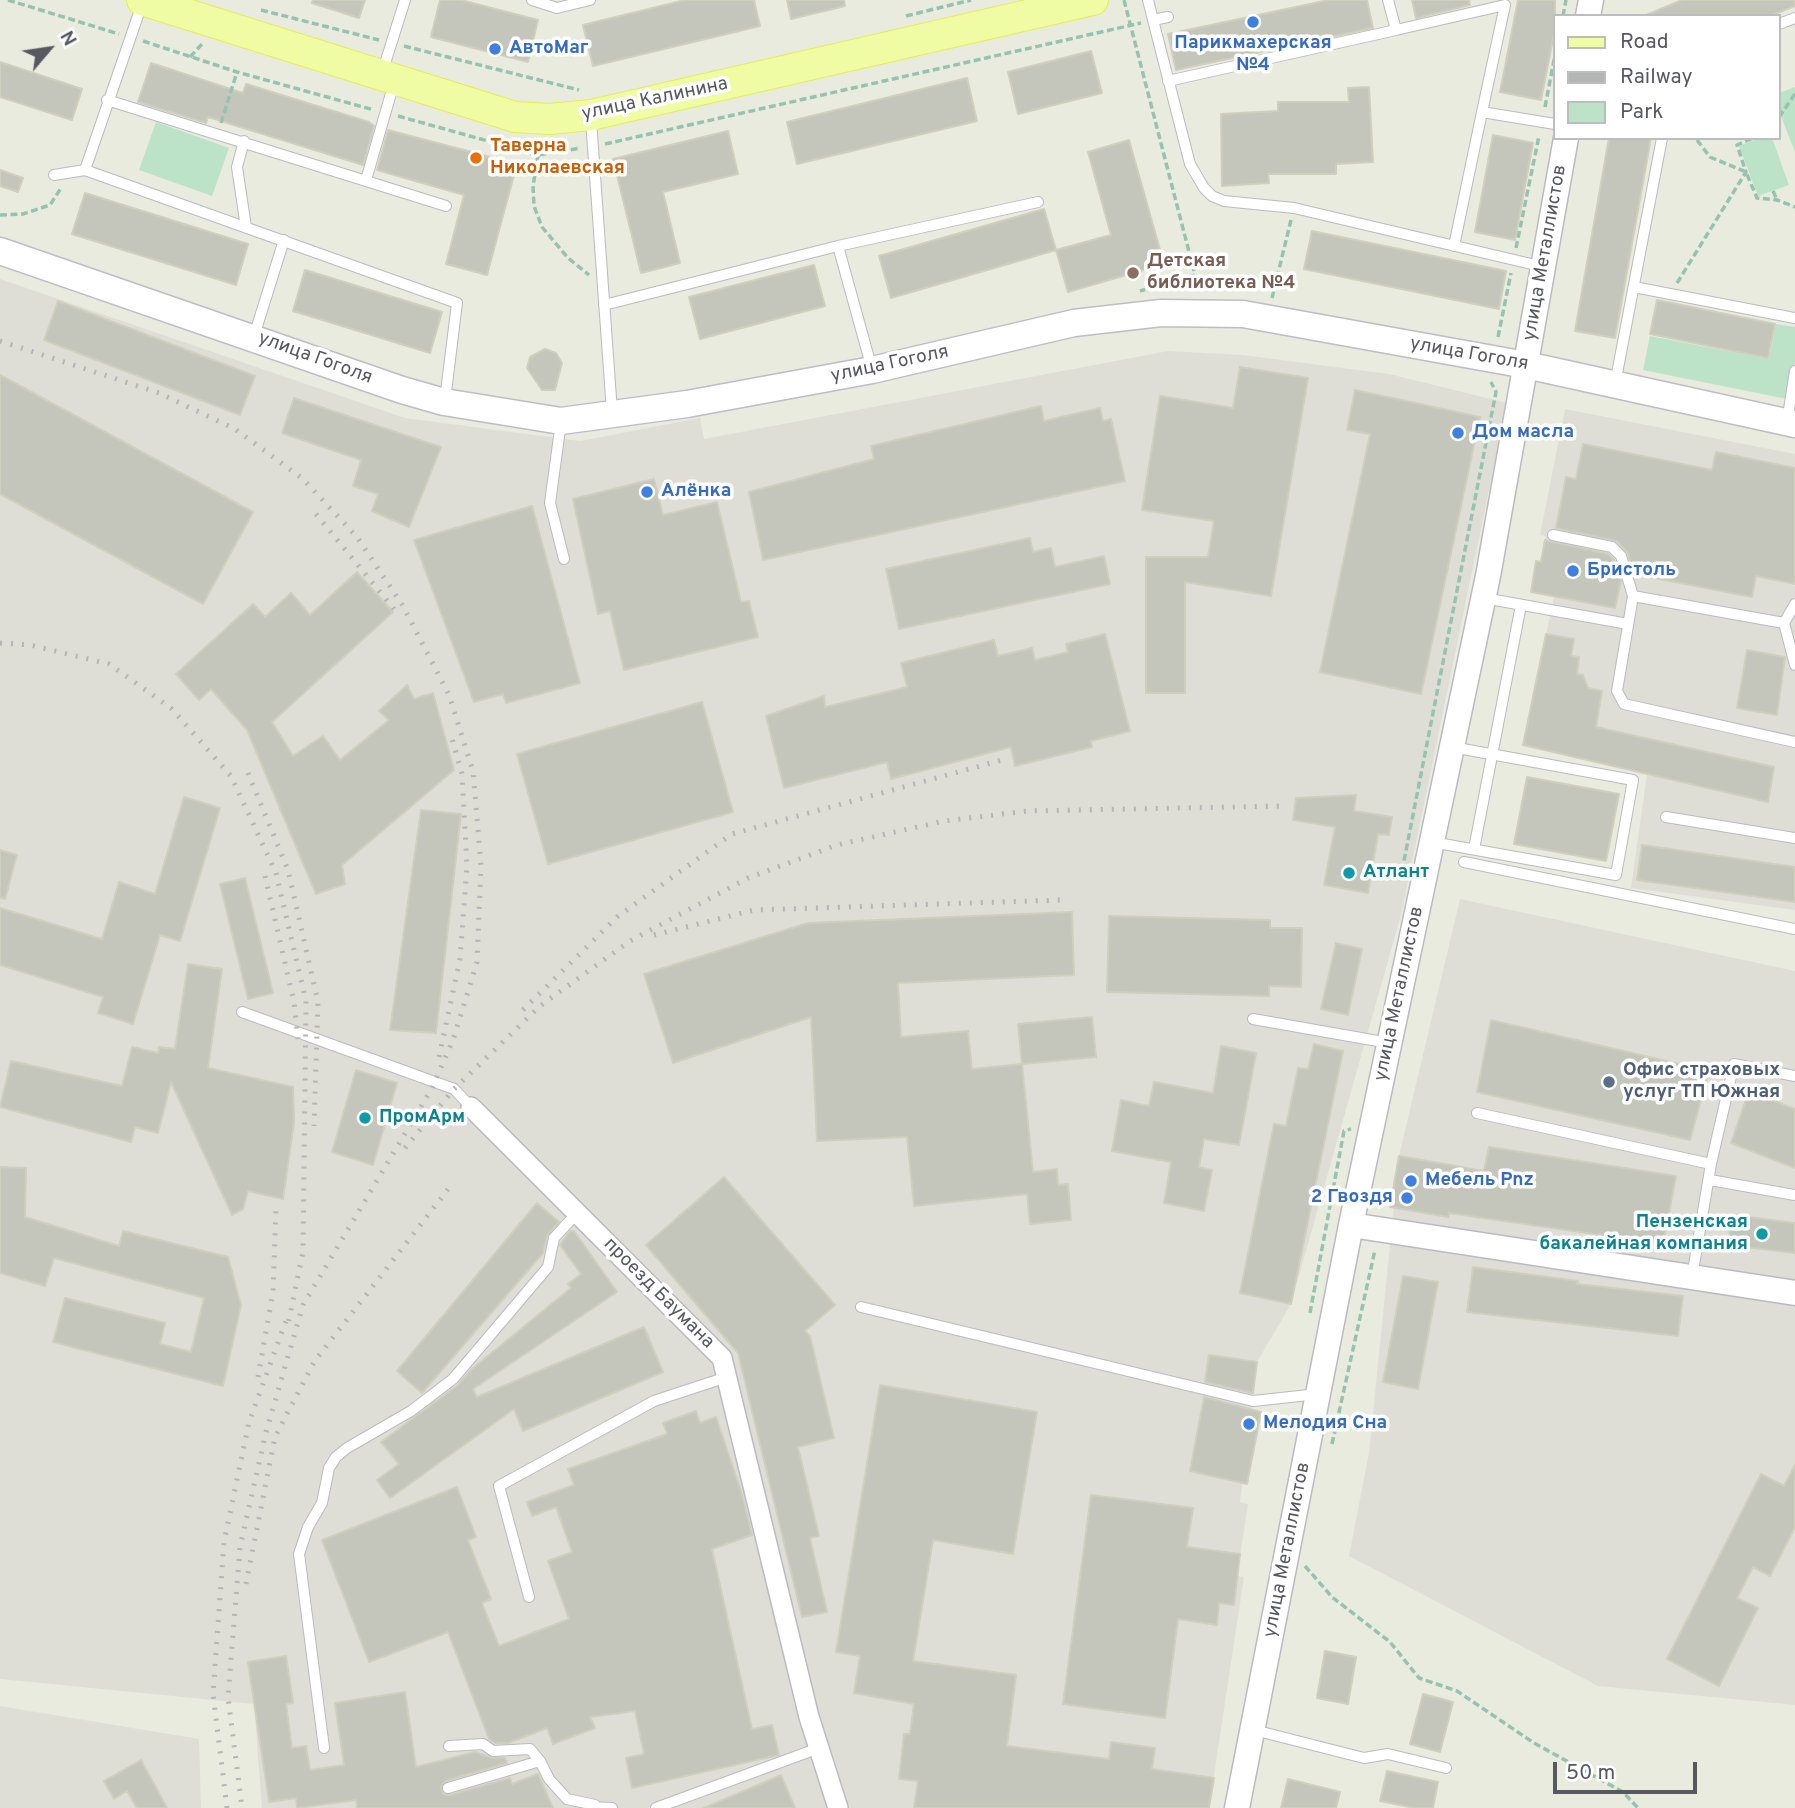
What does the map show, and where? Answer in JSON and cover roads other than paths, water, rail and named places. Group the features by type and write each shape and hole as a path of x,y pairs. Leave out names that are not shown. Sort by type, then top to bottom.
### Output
{"main road":[{"name":"улица Калинина","path":"143,0 185,5 515,117 549,119 590,104 1093,0"},
{"name":"улица Гоголя","path":"0,251 444,402 561,421 612,416 872,370 1074,323 1161,313 1243,314 1526,365 1791,423"}],"street":[{"name":"улица Металлистов","path":"1237,1808 1350,1225 1484,598 1566,140"},
{"name":"проезд Баумана","path":"471,1107 722,1358 819,1748 838,1808"},
{"path":"1350,1225 1691,1280 1795,1293"}],"lane":[{"path":"85,170 143,0"},
{"path":"366,180 385,113 391,43 405,0"},
{"path":"532,0 557,8 590,0"},
{"path":"1149,0 1190,164 1204,188 1224,201 1294,208 1544,267"},
{"path":"1388,0 1396,30"},
{"path":"1168,81 1506,5 1454,246"},
{"path":"1153,20 1168,17"},
{"path":"107,100 446,206"},
{"path":"590,104 612,416"},
{"path":"1482,112 1554,124"},
{"path":"1615,384 1662,140"},
{"path":"244,141 237,167 246,227"},
{"path":"54,175 85,170 457,303 444,402"},
{"path":"604,305 838,246 1038,202"},
{"path":"253,337 284,240"},
{"path":"838,246 872,370"},
{"path":"1634,287 1795,318"},
{"path":"1791,423 1795,371"},
{"path":"561,421 550,503 564,559"},
{"path":"1553,535 1616,549 1633,596 1617,691 1624,705 1795,742"},
{"path":"1633,596 1784,624"},
{"path":"1484,598 1628,624"},
{"path":"1795,604 1784,624 1795,665"},
{"path":"1474,849 1521,605"},
{"path":"1432,842 1616,875 1633,780 1452,747"},
{"path":"1666,817 1795,838"},
{"path":"1464,862 1795,929"},
{"name":"проезд Баумана","path":"242,1012 454,1090 471,1107"},
{"path":"1253,1019 1389,1043"},
{"path":"1691,1280 1734,1064 1795,1076"},
{"path":"1477,1113 1712,1164"},
{"path":"1710,1180 1795,1195"},
{"path":"324,1748 299,1554 308,1527 322,1503 329,1468 335,1457 347,1448 411,1410 453,1379 548,1267 554,1238 577,1213"},
{"path":"861,1307 1252,1401 1318,1394"},
{"path":"529,1597 499,1486 654,1401 727,1377"},
{"path":"1253,1730 1364,1758 1388,1754 1446,1768"},
{"path":"449,1746 483,1744 493,1751 530,1749 549,1779 567,1799 591,1807 612,1808"},
{"path":"656,1808 819,1748"},
{"path":"448,1788 540,1761"}],"railway":[{"path":"0,341 159,393 235,429 303,479 357,537 403,606 449,695 473,771 481,865 477,962 453,1040 432,1088 303,1305 266,1432 240,1547 228,1697 242,1808"},
{"path":"316,514 394,609"},
{"path":"0,643 30,645 109,664 171,708 231,776 276,873 306,1001 303,1252 287,1329"},
{"path":"439,1057 460,959 467,866 462,774 451,735"},
{"path":"523,1010 617,917 732,834 1002,760"},
{"path":"248,773 288,870 318,1002 314,1126"},
{"path":"405,1148 454,1089 540,1006 630,941 748,878 837,845 944,821 1028,811 1285,806"},
{"path":"265,876 294,1002 298,1039"},
{"path":"654,935 754,910 1061,900"},
{"path":"246,1584 275,1437 314,1362 449,1188"},
{"path":"258,1377 273,1292 276,1208"},
{"path":"227,1808 213,1694 224,1542 249,1422 287,1318"}],"place":[{"name":"Парикмахерская №4","path":"1253,22"},
{"name":"АвтоМаг","path":"495,49"},
{"name":"Таверна Николаевская","path":"476,158"},
{"name":"Детская библиотека №4","path":"1133,273"},
{"name":"Дом масла","path":"1458,433"},
{"name":"Алёнка","path":"647,492"},
{"name":"Бристоль","path":"1573,571"},
{"name":"Атлант","path":"1349,873"},
{"name":"Офис страховых услуг ТП Южная","path":"1609,1082"},
{"name":"ПромАрм","path":"365,1118"},
{"name":"Мебель Pnz","path":"1411,1181"},
{"name":"2 Гвоздя","path":"1407,1198"},
{"name":"Пензенская бакалейная компания","path":"1762,1234"},
{"name":"Мелодия Сна","path":"1249,1424"}]}
